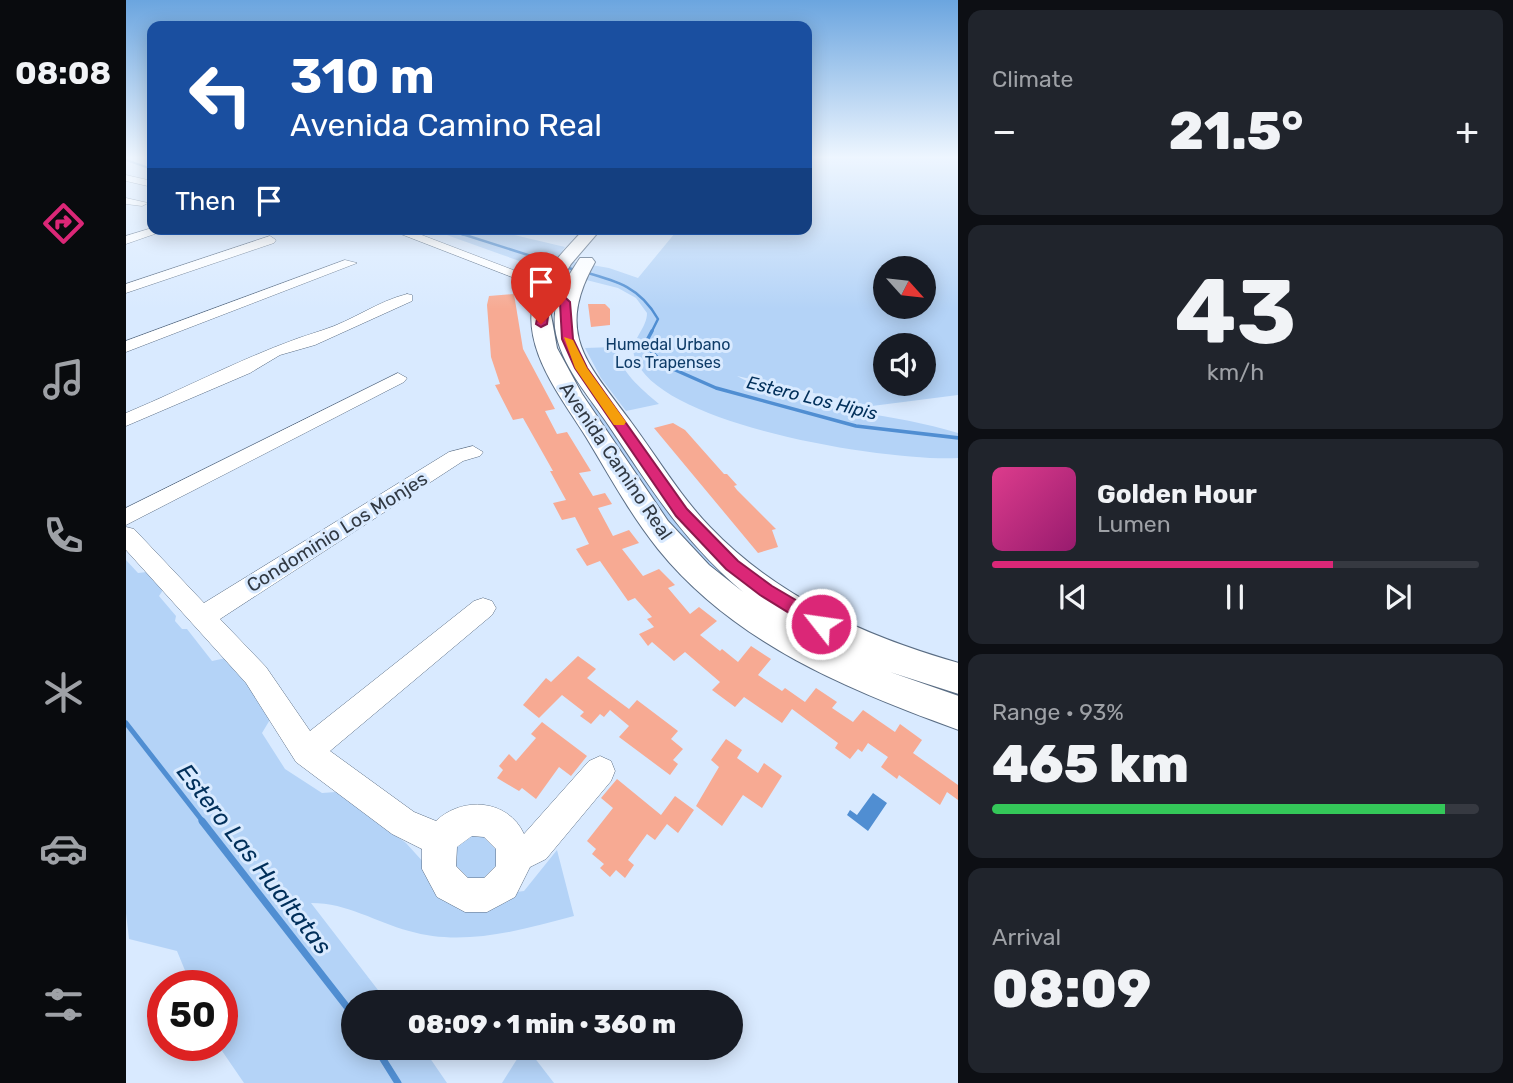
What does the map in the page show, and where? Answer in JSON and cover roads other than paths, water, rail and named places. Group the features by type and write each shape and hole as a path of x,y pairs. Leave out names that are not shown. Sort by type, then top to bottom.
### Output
{"main road":[{"path":"563,282 597,235"},
{"path":"563,282 592,255 599,235"},
{"name":"Avenida Camino Real","path":"563,282 564,320 590,402 644,509 670,542 715,587 747,612 825,659 876,683 958,713"},
{"name":"Avenida Camino Real","path":"590,402 681,513 740,572 785,603 842,635 894,657 958,679"}],"street":[{"path":"126,240 147,234"},
{"path":"413,235 563,282"},
{"path":"126,287 270,240"},
{"path":"126,347 350,263"},
{"path":"126,420 407,298"},
{"path":"126,517 398,378"},
{"name":"Condominio Los Monjes","path":"202,617 456,456 473,452"},
{"path":"126,535 270,691 307,752 403,823 443,841"},
{"path":"307,752 483,608"},
{"path":"513,858 534,847 600,771"},
{"path":"483,818 497,824 508,835 513,858 511,869 499,887 480,897 460,895 444,881 440,872 443,841 461,823 483,818"}],"water":[{"path":"873,793 887,803 868,831 847,815 850,810 857,815"}],"waterway":[{"name":"Estero Los Hipis","path":"465,235 575,270"},
{"name":"Estero Los Hipis","path":"584,272 617,282 635,292 658,319 652,331"},
{"name":"Estero Los Hipis","path":"652,331 645,344 664,365 716,388 856,426 958,438"},
{"name":"Estero Las Hualtatas","path":"126,723 204,823"},
{"name":"Estero Las Hualtatas","path":"202,821 341,999"},
{"name":"Estero Las Hualtatas","path":"384,1060 398,1083"}],"park label":[{"name":"Humedal Urbano Los Trapenses","path":"668,353"}]}
